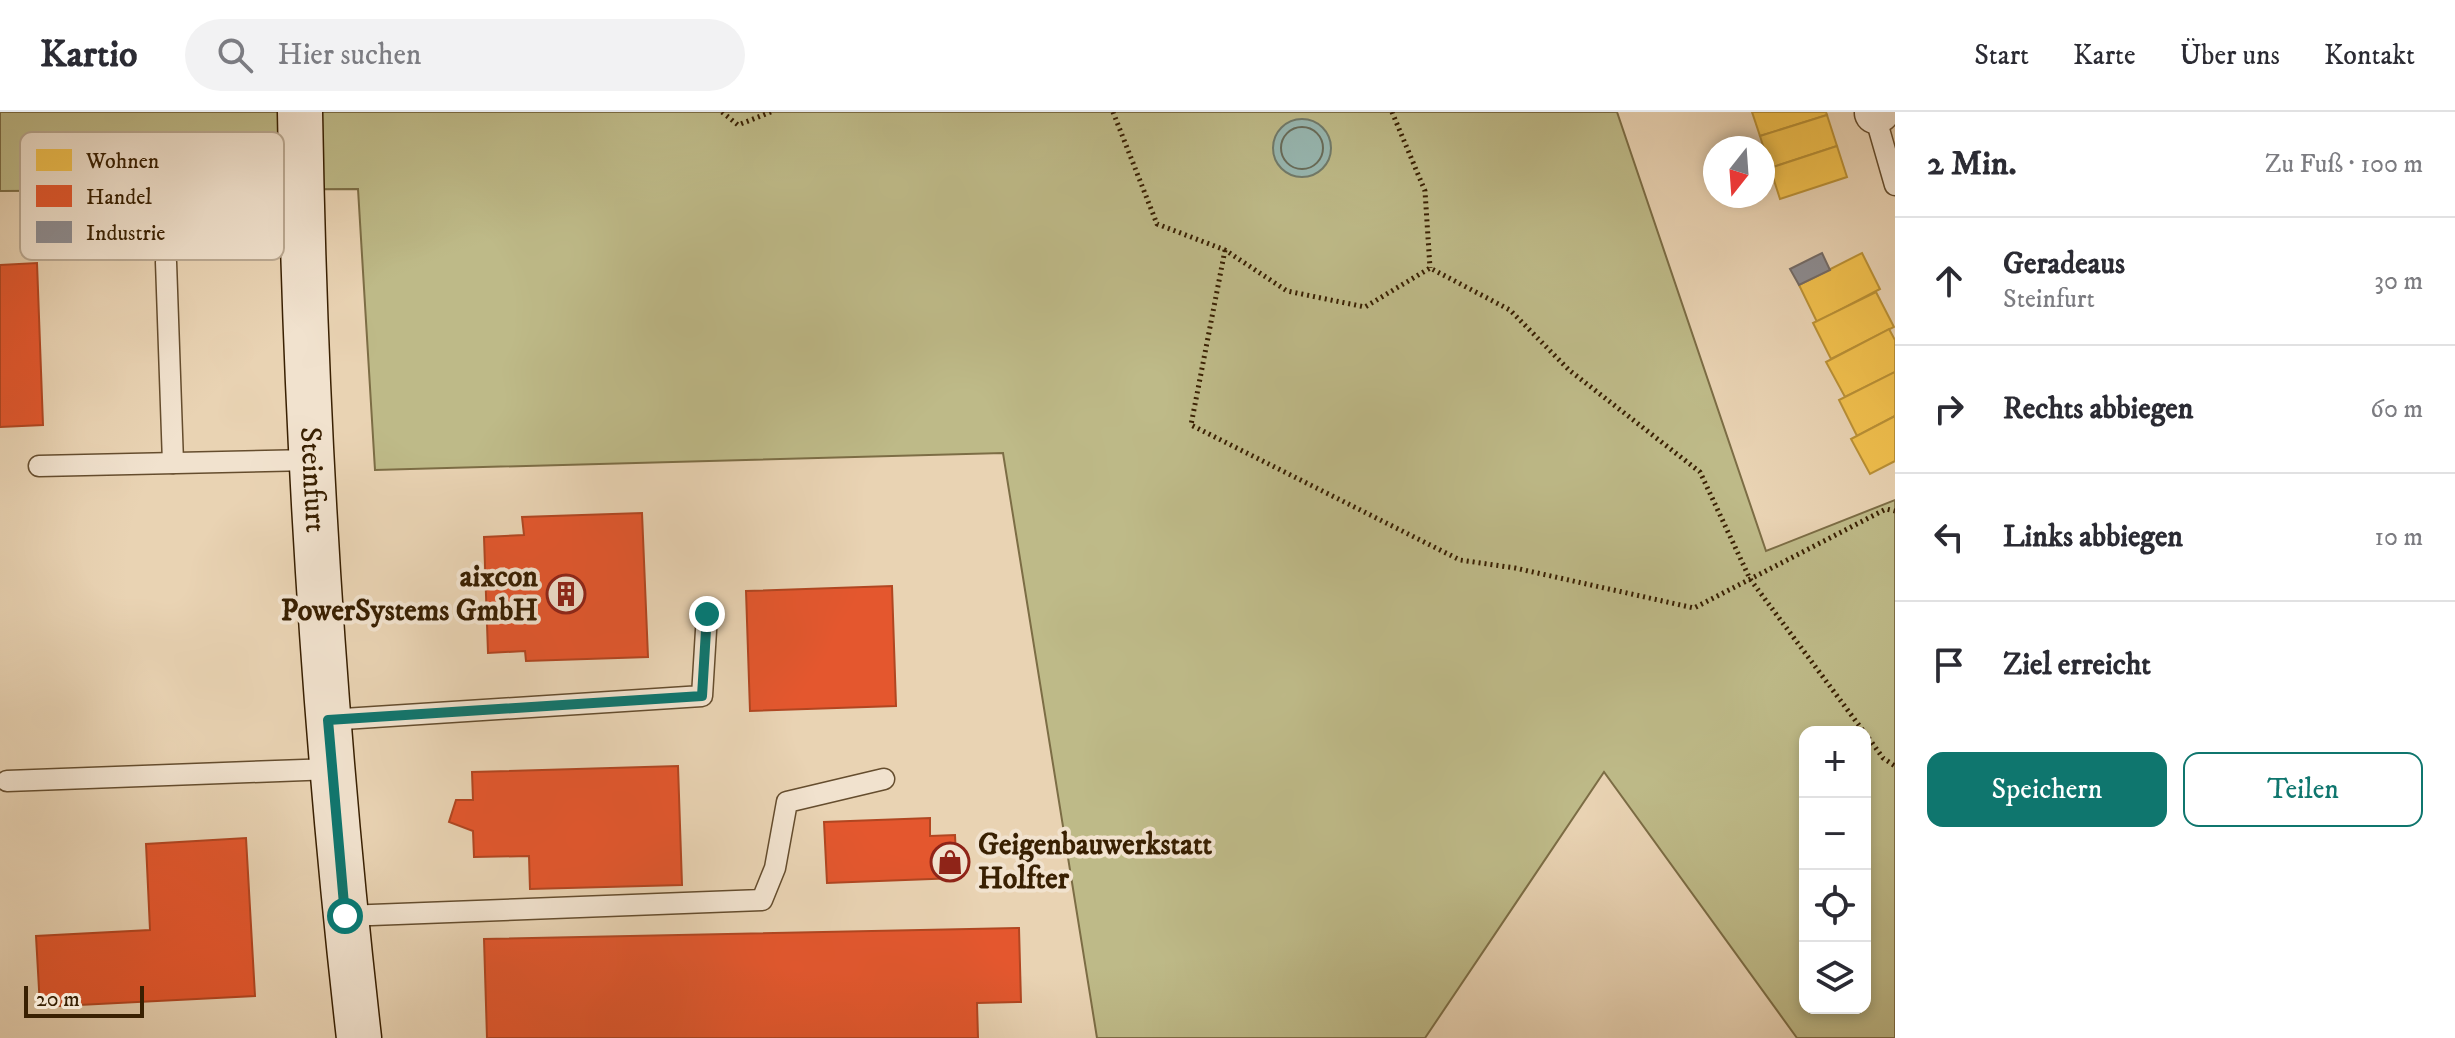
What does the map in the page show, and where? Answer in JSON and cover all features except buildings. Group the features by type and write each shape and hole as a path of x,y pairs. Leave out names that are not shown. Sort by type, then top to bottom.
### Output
{"street":[{"name":"Steinfurt","path":"300,112 311,460 332,769 359,1038"}],"lane":[{"path":"1876,112 1895,185"},
{"path":"166,262 173,463"},
{"path":"39,466 311,460"},
{"path":"328,720 702,696 707,614"},
{"path":"7,781 332,769"},
{"path":"345,916 762,900 775,868 787,802 884,779"}],"path":[{"path":"722,112 738,125 771,112"},
{"path":"1113,112 1157,224 1225,250 1287,291 1365,307 1430,268"},
{"path":"1392,112 1425,191 1430,268"},
{"path":"1225,250 1191,425 1460,560 1515,568 1694,608 1886,509 1895,511"},
{"path":"1430,268 1510,310 1569,370 1700,472 1750,579 1859,726"},
{"path":"1871,742 1883,758 1895,766"}],"shaded area":[{"path":"0,112 1617,112 1766,551 1895,500 1895,1038 1797,1038 1604,772 1425,1038 1097,1038 1003,453 375,470 358,189 284,189 284,132 20,132 20,191 0,191"}],"water":[{"path":"1302,119 1323,127 1331,148 1323,169 1302,177 1281,169 1273,148 1281,127"}],"place":[{"name":"aixcon PowerSystems GmbH","path":"566,594"},
{"name":"Geigenbauwerkstatt Holfter","path":"950,862"}],"route":[{"path":"345,916 328,720 702,696 707,614"}]}
